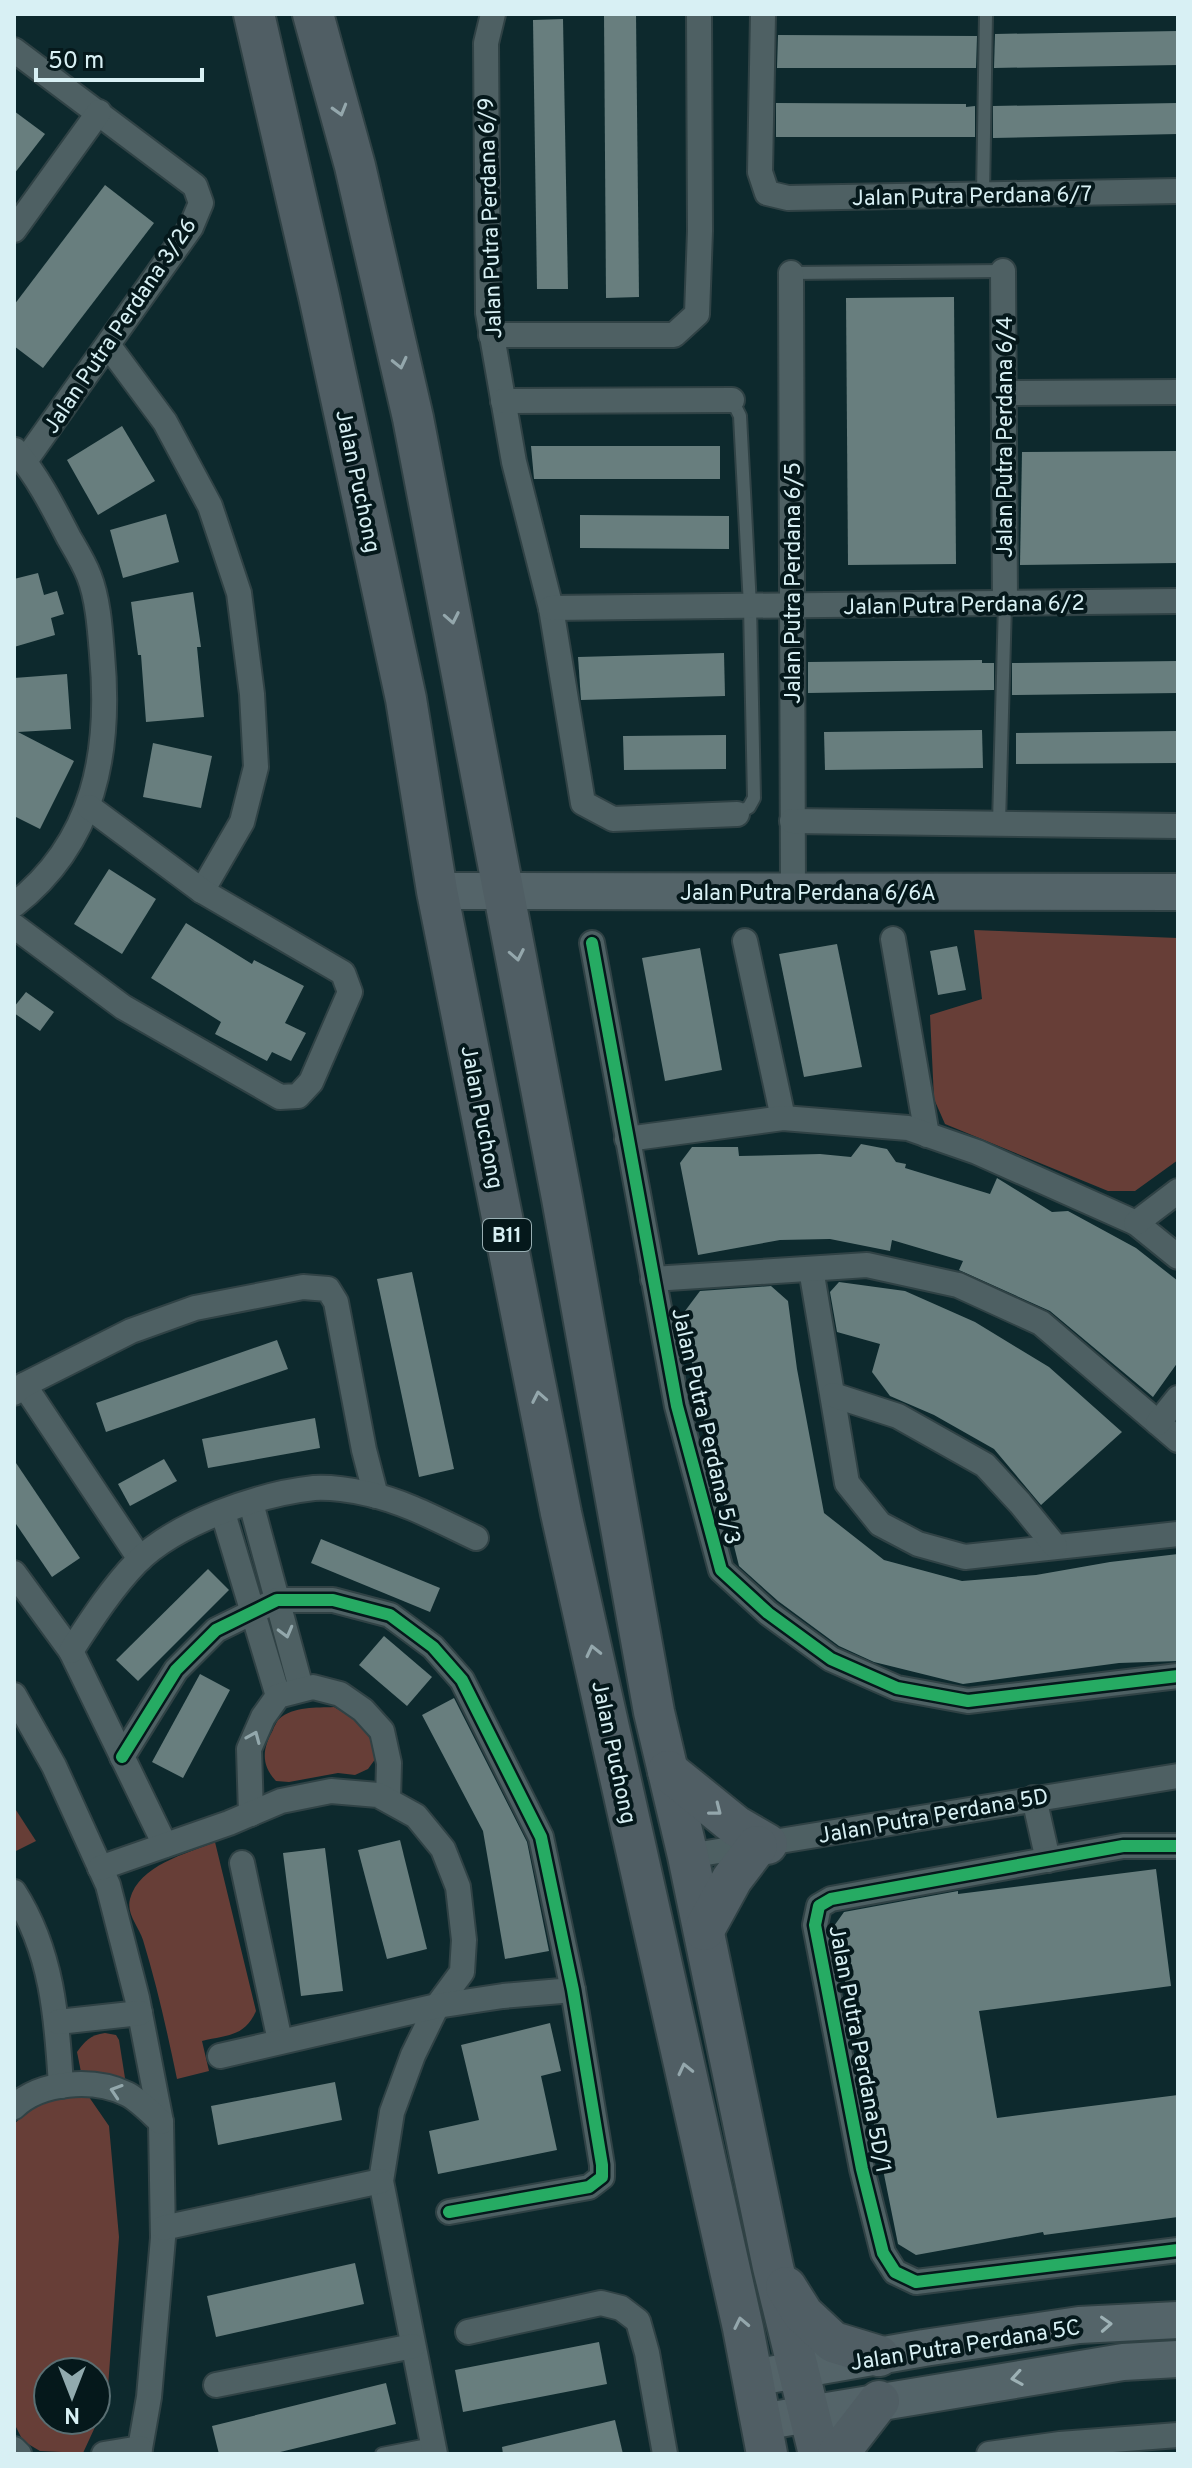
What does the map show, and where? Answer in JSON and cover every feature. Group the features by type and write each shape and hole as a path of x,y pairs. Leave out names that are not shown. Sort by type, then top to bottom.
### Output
{"main road":[{"name":"Jalan Puchong","path":"254,14 406,699 437,891 561,1513 764,2438"},
{"path":"317,21 355,166 413,418 504,891 632,1594 773,2267 819,2454"},
{"path":"612,1735 625,1754 645,1827 659,1842 688,1856"},
{"path":"668,1771 762,1845 732,1879 704,1930"},
{"path":"669,2000 676,1975 662,1888 666,1876 688,1856"},
{"path":"773,2267 803,2314 833,2342 879,2356"},
{"path":"838,2454 879,2401"}],"street":[{"name":"Jalan Putra Perdana 6/9","path":"493,14 486,43 487,283 491,335 514,462 551,608 583,803 613,819 737,814"},
{"path":"491,335 674,335 697,314 700,231 699,14"},
{"name":"Jalan Putra Perdana 6/7","path":"763,14 760,172 767,193 788,198 1178,191"},
{"path":"14,50 99,112 14,230"},
{"name":"Jalan Putra Perdana 3/26","path":"20,455 108,345 191,227 201,203 195,186 99,112"},
{"name":"Jalan Putra Perdana 6/4","path":"1003,271 1005,603"},
{"name":"Jalan Putra Perdana 6/5","path":"791,273 793,892"},
{"path":"108,345 165,422 210,506 239,593 252,694 256,767 242,822 202,891"},
{"path":"1004,393 1178,392"},
{"path":"503,401 732,400"},
{"path":"14,905 64,855 89,807 99,767 106,693 100,628 89,577 39,480 20,455"},
{"name":"Jalan Putra Perdana 6/2","path":"551,608 1178,601"},
{"path":"14,926 123,1007 280,1097 298,1096 311,1082 350,992 343,973 202,891 89,807"},
{"path":"792,821 1178,826"},
{"name":"Jalan Putra Perdana 6/6A","path":"437,891 1178,892"},
{"path":"893,939 927,1135"},
{"path":"745,941 783,1118"},
{"name":"Jalan Putra Perdana 5/3","path":"592,943 677,1406 721,1570 768,1613 831,1659 897,1688 968,1701 1178,1676"},
{"path":"627,1139 783,1118 908,1128 977,1152 1136,1223 1178,1257"},
{"path":"1136,1223 1178,1191"},
{"path":"653,1279 867,1265 958,1285 1041,1323 1178,1440"},
{"path":"811,1269 847,1483 880,1524 918,1544 965,1557 1178,1534"},
{"path":"140,1559 19,1389 131,1331 195,1308 303,1287 328,1289 336,1302 364,1450 376,1496"},
{"path":"833,1395 898,1416 985,1465 1055,1546"},
{"path":"1158,1423 1178,1398"},
{"path":"71,1651 140,1559 157,1544 195,1524 251,1503 317,1488 376,1496 423,1513 476,1538"},
{"path":"251,1503 277,1600 290,1692"},
{"path":"223,1513 253,1612 290,1692"},
{"path":"14,1573 71,1651 165,1845"},
{"path":"122,1757 176,1670 216,1630 277,1600 333,1600 390,1615 433,1647 462,1680 541,1837 573,1990 593,2102 602,2177 589,2187 449,2212"},
{"path":"251,1814 249,1749 263,1717 290,1692 313,1687 340,1694 363,1710 382,1731 389,1763 388,1800"},
{"path":"14,1695 54,1766 108,1885 140,2013 161,2122 163,2228 149,2397 140,2451 104,2454"},
{"name":"Jalan Putra Perdana 5D","path":"688,1856 1178,1776"},
{"path":"100,1868 281,1801 331,1791 378,1795 388,1800 416,1816 443,1849 458,1887 464,1940 462,1972 437,2006 413,2055 392,2112 381,2181 434,2449"},
{"path":"1034,1798 1048,1860"},
{"name":"Jalan Putra Perdana 5D/1","path":"1178,1846 1123,1846 831,1899 819,1906 815,1925 862,2169 883,2253 895,2272 916,2282 1178,2250"},
{"path":"242,1863 280,2041"},
{"path":"14,1892 28,1914 48,1965 58,2022 61,2086"},
{"path":"220,2056 437,2006 573,1990"},
{"path":"58,2022 140,2013"},
{"path":"14,2107 23,2098 61,2086 97,2085 128,2095 161,2122"},
{"path":"163,2228 381,2181"},
{"path":"468,2332 601,2303 621,2308 638,2321 647,2353 665,2454"},
{"name":"Jalan Putra Perdana 5C","path":"752,2378 1079,2325 1177,2327"},
{"path":"216,2385 413,2346"},
{"name":"Jalan Putra Perdana 5C","path":"764,2438 811,2412 1123,2362 1178,2359"},
{"path":"989,2454 1060,2444 1178,2435"},
{"path":"14,2449 19,2454"}],"lane":[{"path":"983,194 986,14"},
{"path":"791,273 1003,271"},
{"path":"732,400 740,416 750,606 754,798 749,807 737,814"},
{"path":"999,823 1005,603"},
{"path":"382,2454 434,2449"}],"shaded area":[{"path":"974,930 1178,938 1178,1160 1135,1191 1108,1191 945,1124 934,1099 930,1015 982,999"},
{"path":"334,1707 357,1722 371,1740 376,1758 368,1769 355,1775 338,1773 289,1782 276,1781 265,1757 278,1719 298,1710"},
{"path":"14,1807 36,1841 14,1852"},
{"path":"215,1842 256,2011 252,2020 240,2030 202,2041 209,2071 177,2079 153,1974 129,1905 135,1887 153,1869"},
{"path":"105,2033 116,2035 119,2040 123,2082 81,2072 77,2052 88,2039"},
{"path":"58,2096 89,2097 109,2126 119,2237 110,2356 32,2356 32,2436 91,2436 83,2453 40,2451 23,2441 14,2423 14,2124 39,2102"}],"building":[{"path":"604,14 636,14 639,297 606,298"},
{"path":"563,19 568,289 537,289 533,20"},
{"path":"1178,31 1178,65 994,68 995,34"},
{"path":"778,35 977,36 976,68 777,68"},
{"path":"776,103 966,104 966,107 975,106 975,137 776,137"},
{"path":"1178,103 1178,134 993,138 993,106"},
{"path":"14,111 45,134 14,174"},
{"path":"105,185 154,223 43,368 14,346 14,305"},
{"path":"954,297 956,564 848,565 846,298"},
{"path":"122,426 155,481 98,515 67,460"},
{"path":"531,446 720,446 720,479 534,479"},
{"path":"1178,451 1178,563 1020,565 1022,452"},
{"path":"166,514 179,562 123,578 110,530"},
{"path":"580,515 729,516 729,549 580,548"},
{"path":"38,573 44,595 57,591 64,614 51,618 55,635 14,647 14,579"},
{"path":"193,592 201,647 197,647 204,717 146,722 141,655 138,655 131,602"},
{"path":"724,653 725,696 581,700 578,657"},
{"path":"982,660 982,663 994,663 994,690 808,693 808,662"},
{"path":"1178,661 1178,693 1012,695 1012,663"},
{"path":"67,674 71,729 18,732 74,761 40,829 14,816 14,678"},
{"path":"982,730 983,768 825,770 824,732"},
{"path":"1178,731 1178,763 1016,764 1016,733"},
{"path":"726,735 726,769 624,770 623,736"},
{"path":"153,743 212,756 201,808 143,797"},
{"path":"109,869 156,899 122,954 74,924"},
{"path":"186,923 252,964 254,960 304,986 285,1023 306,1033 291,1061 272,1052 267,1061 215,1034 221,1022 151,978"},
{"path":"837,944 862,1067 804,1077 779,954"},
{"path":"957,946 966,990 938,995 930,951"},
{"path":"700,948 722,1070 665,1081 642,958"},
{"path":"26,992 54,1012 40,1031 14,1013 14,1007"},
{"path":"861,1144 887,1149 896,1162 906,1164 905,1168 990,1194 997,1178 1052,1212 1068,1211 1136,1248 1178,1281 1178,1362 1153,1397 1050,1311 959,1270 963,1261 892,1240 890,1251 830,1239 780,1240 698,1255 680,1163 692,1147 738,1147 739,1156 820,1154 851,1157"},
{"path":"412,1272 454,1469 419,1477 377,1279"},
{"path":"839,1282 905,1291 975,1322 1049,1367 1122,1432 1041,1505 994,1449 934,1415 890,1396 872,1372 880,1344 837,1332 830,1292"},
{"path":"771,1286 788,1301 797,1369 824,1513 884,1560 962,1581 1036,1575 1178,1554 1178,1661 1119,1663 963,1684 874,1662 839,1646 778,1601 739,1566 711,1454 682,1315 700,1291"},
{"path":"277,1340 288,1369 106,1432 96,1403"},
{"path":"315,1418 320,1448 208,1468 202,1439"},
{"path":"164,1459 177,1481 130,1506 118,1484"},
{"path":"14,1460 80,1558 52,1577 14,1521"},
{"path":"321,1539 440,1588 430,1612 311,1563"},
{"path":"208,1569 229,1590 138,1681 116,1660"},
{"path":"384,1636 432,1677 407,1706 359,1665"},
{"path":"200,1674 230,1690 183,1778 152,1762"},
{"path":"454,1698 527,1842 549,1951 505,1959 483,1831 422,1715"},
{"path":"400,1840 427,1949 387,1959 358,1850"},
{"path":"325,1848 343,1991 301,1996 283,1853"},
{"path":"1156,1869 1171,1986 979,2011 997,2118 1178,2095 1178,2217 1044,2235 1043,2232 916,2255 898,2244 834,1926 844,1912 958,1891 958,1894"},
{"path":"550,2023 561,2071 541,2076 557,2150 438,2174 429,2131 479,2120 461,2045"},
{"path":"335,2082 342,2120 218,2145 211,2106"},
{"path":"355,2263 364,2304 216,2337 207,2296"},
{"path":"599,2342 607,2384 463,2412 455,2370"},
{"path":"386,2383 396,2424 272,2454 219,2454 212,2426"},
{"path":"615,2420 623,2454 503,2454 502,2447"}],"cycle path":[{"path":"592,943 677,1406 721,1570 768,1613 831,1659 897,1688 968,1701 1178,1676"},
{"path":"122,1757 176,1670 216,1630 277,1600 333,1600 390,1615 433,1647 462,1680 541,1837 573,1990 602,2177 589,2187 449,2212"},
{"path":"1178,1846 1123,1846 831,1899 819,1906 815,1925 862,2169 883,2253 895,2272 916,2282 1178,2250"}]}
